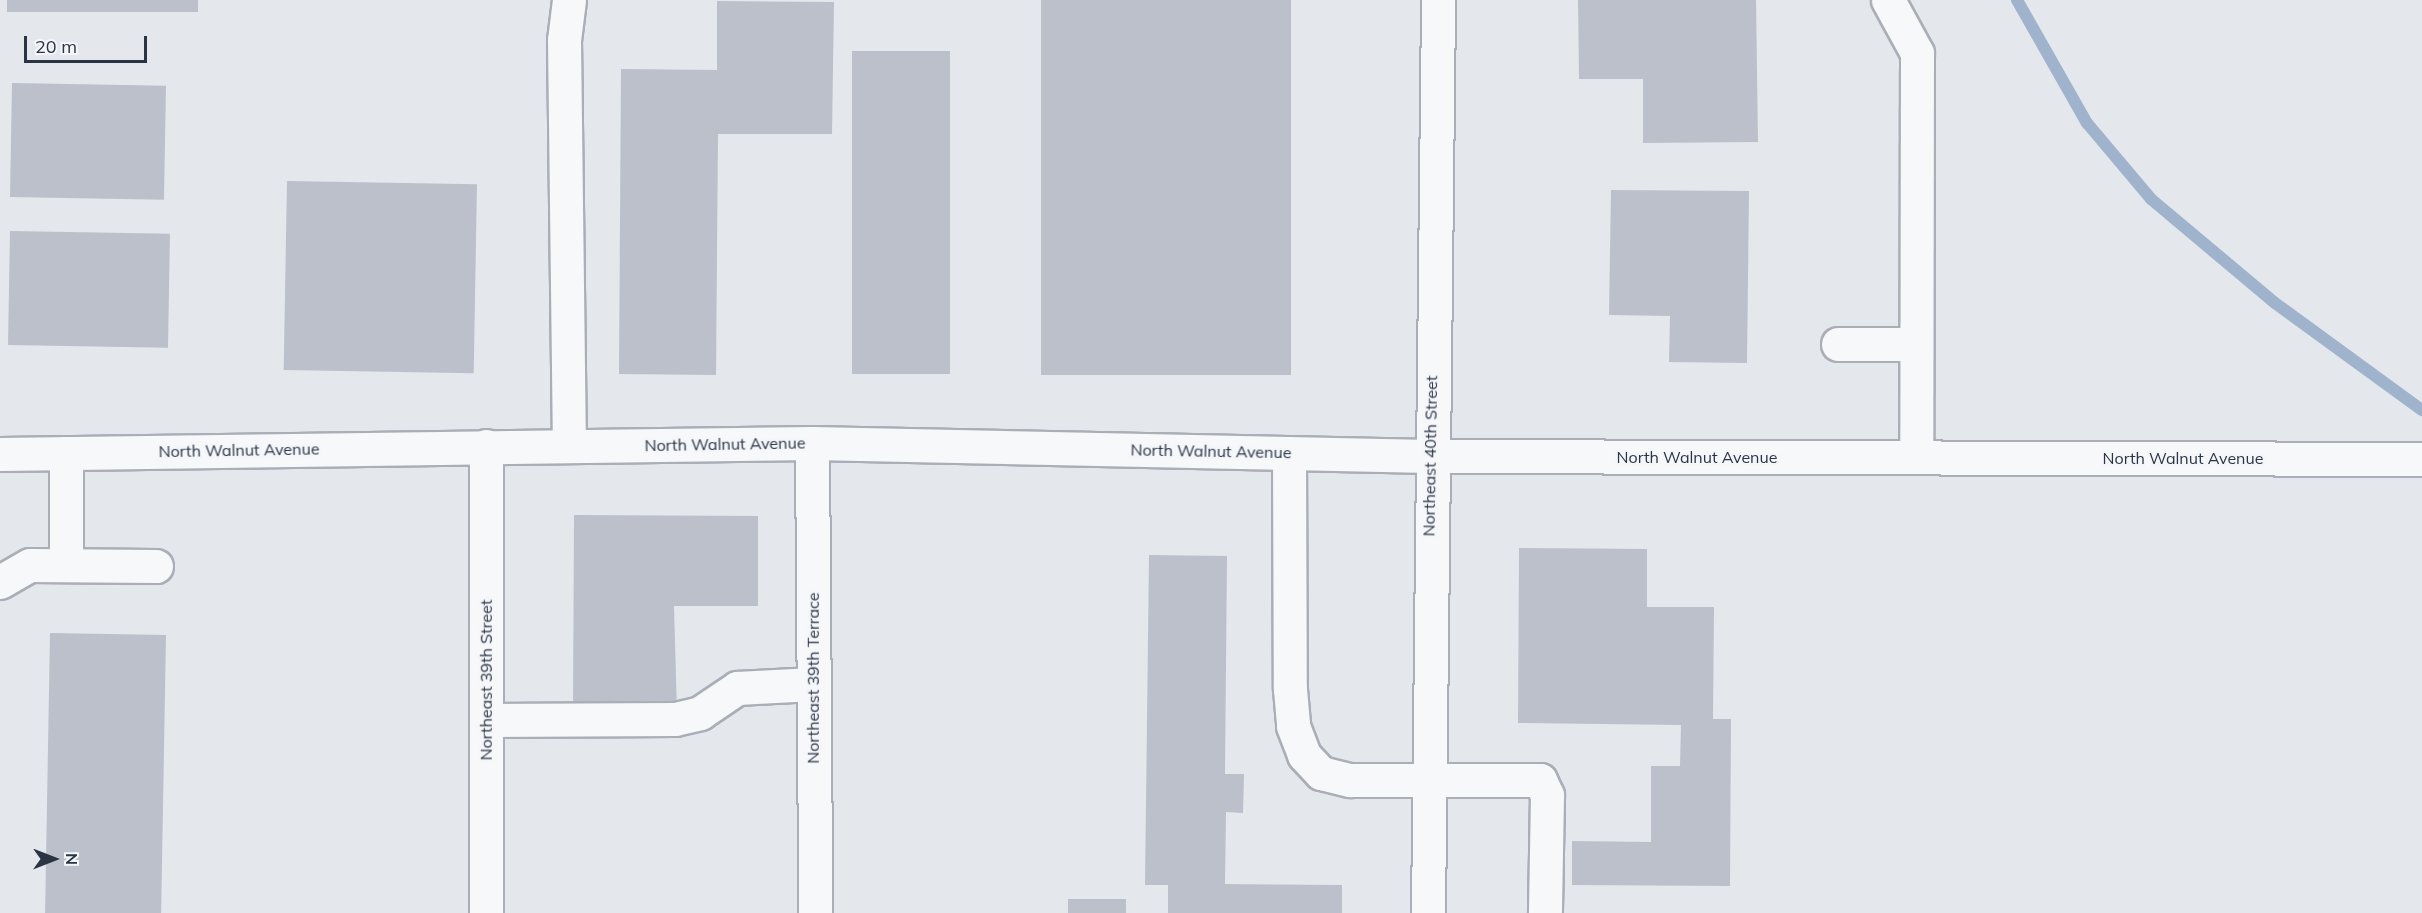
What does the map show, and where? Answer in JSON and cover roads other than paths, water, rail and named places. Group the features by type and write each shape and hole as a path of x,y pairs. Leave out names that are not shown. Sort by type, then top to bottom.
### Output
{"street":[{"path":"569,0 564,40 569,446"},
{"name":"Northeast 40th Street","path":"1428,913 1430,456 1438,0"},
{"path":"1888,0 1917,53 1916,457"},
{"path":"1838,344 1916,344"},
{"name":"North Walnut Avenue","path":"0,454 812,443 1430,456 2422,459"},
{"name":"Northeast 39th Terrace","path":"812,443 815,913"},
{"name":"Northeast 39th Street","path":"486,446 486,913"},
{"path":"66,453 66,563"},
{"path":"1288,453 1290,689 1293,726 1304,755 1321,773 1350,780 1429,782 1540,780 1547,795 1545,913"},
{"path":"0,582 30,565 66,563 156,566"},
{"path":"486,720 675,719 700,713 737,688 813,684"}],"waterway":[{"path":"2017,0 2087,123 2151,199 2275,303 2422,410"}]}
